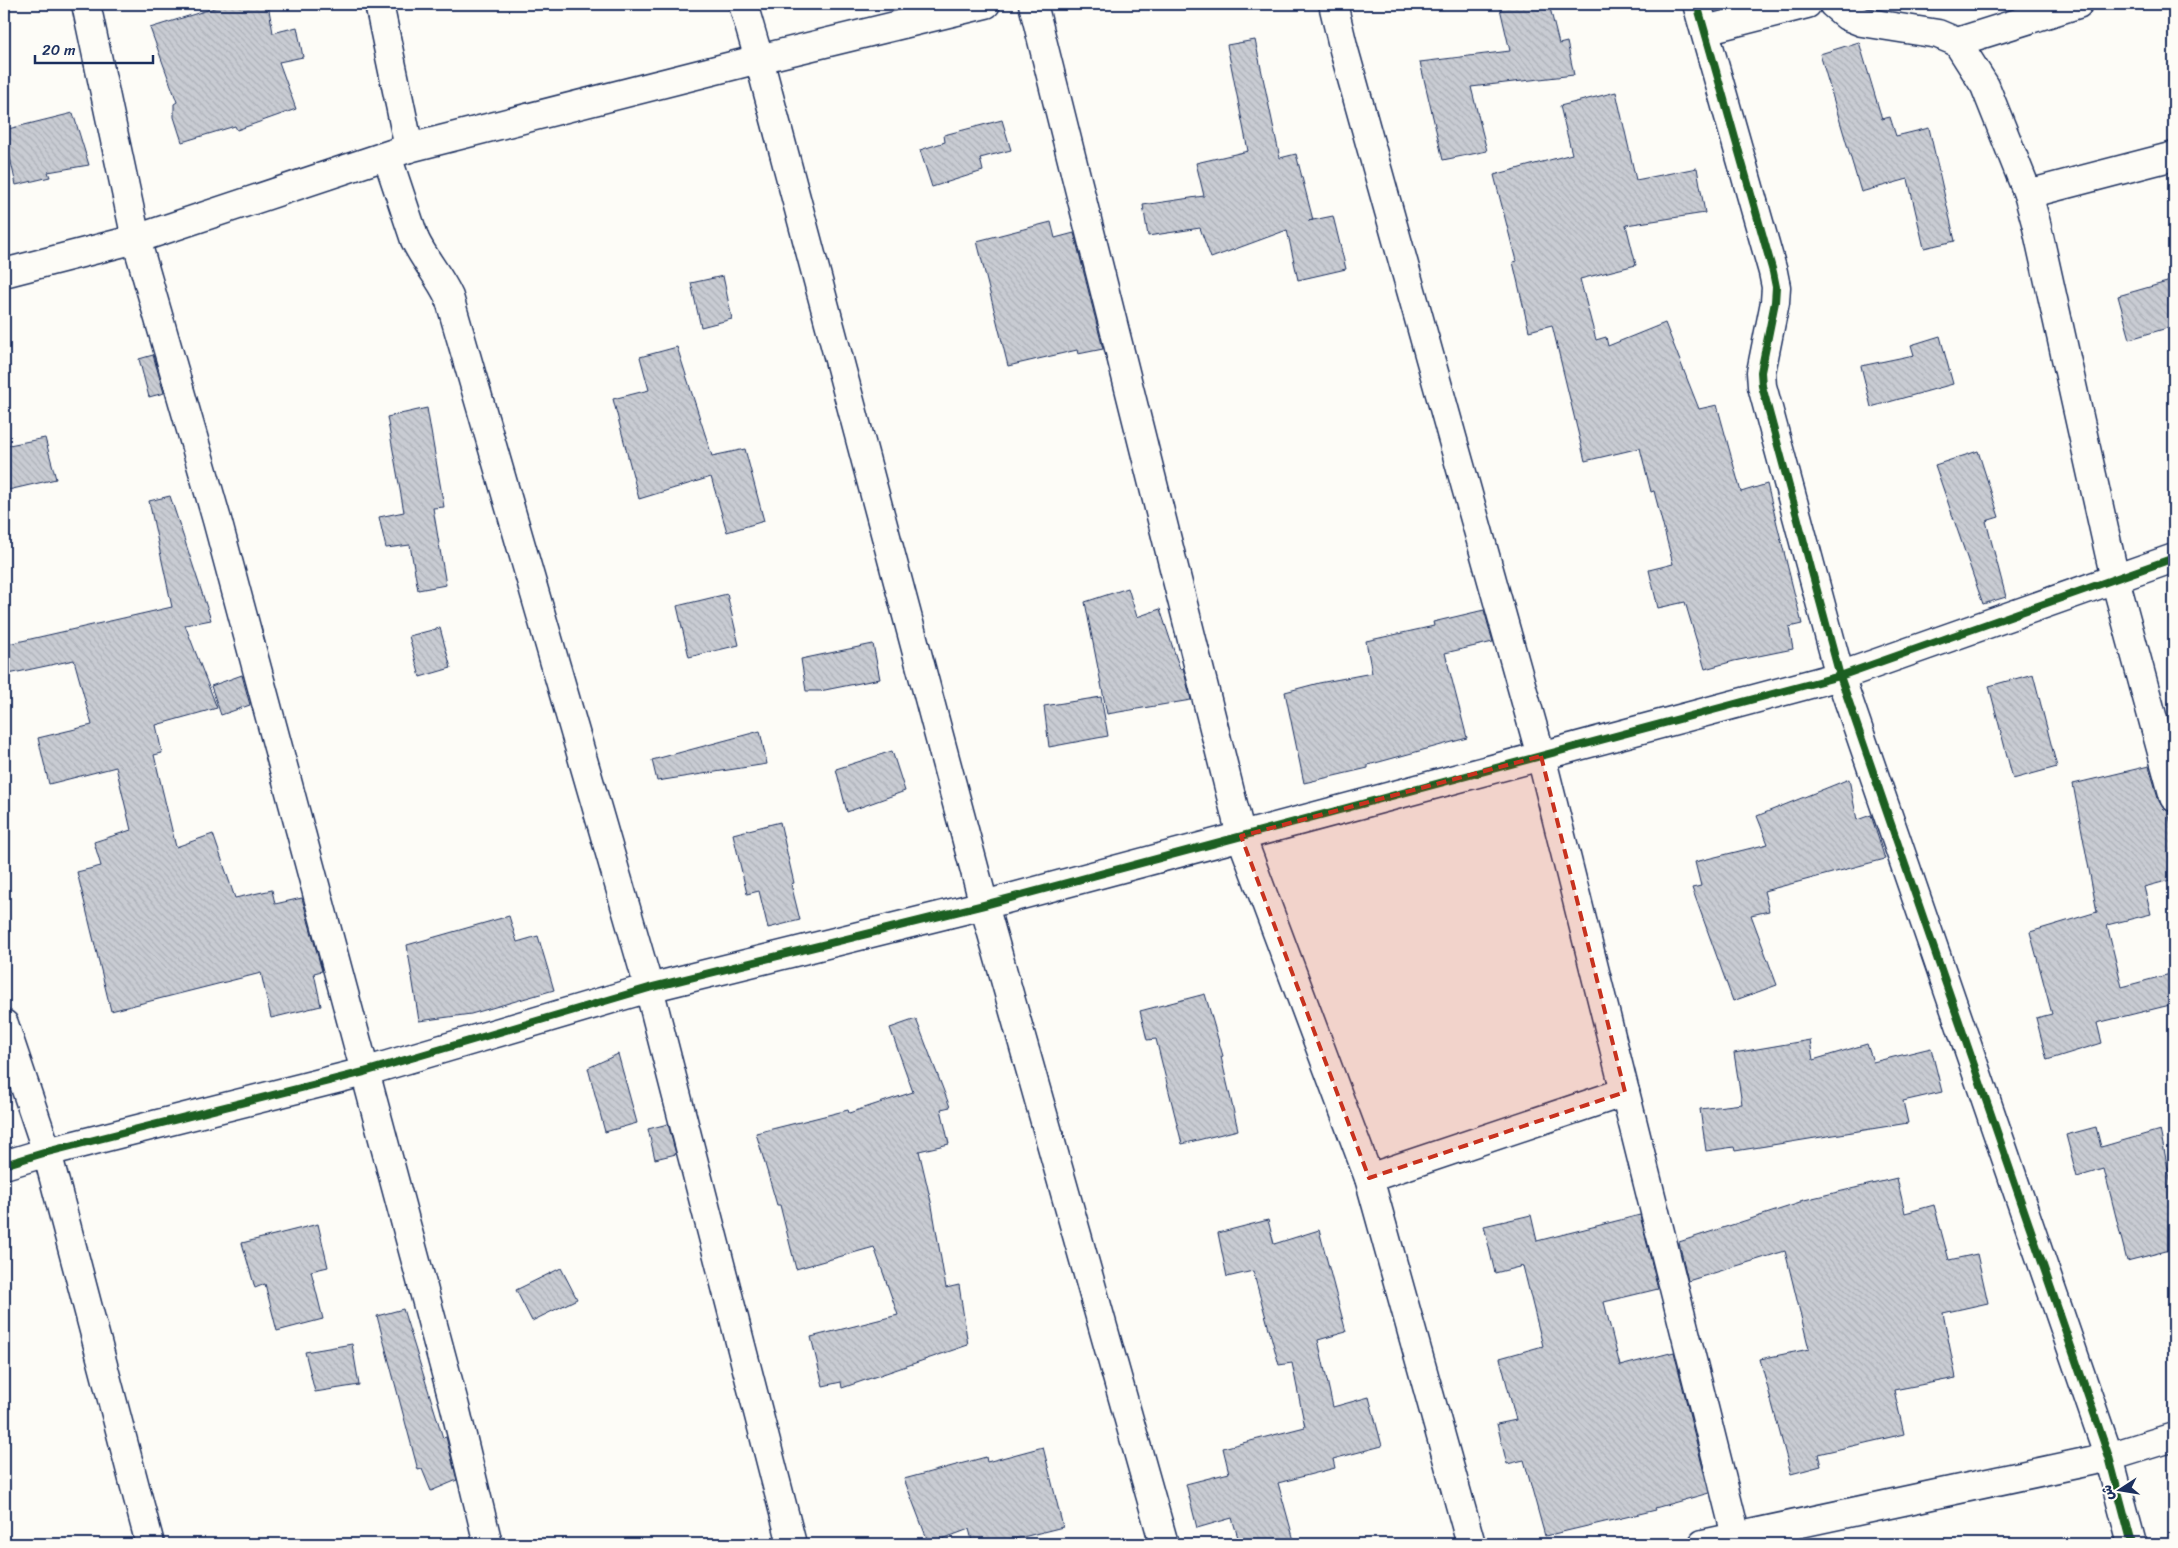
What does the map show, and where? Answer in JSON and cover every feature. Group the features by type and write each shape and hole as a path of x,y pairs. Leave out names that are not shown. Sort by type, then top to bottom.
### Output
{"street":[{"path":"86,4 136,239 217,520 455,1407 488,1544"},
{"path":"379,4 398,152 416,240 422,254 444,285 449,297 649,988 792,1544"},
{"path":"742,4 759,59 984,905 1164,1544"},
{"path":"4,272 136,239 398,152 759,59 986,4"},
{"path":"1033,4 1241,836 1369,1178 1471,1544"},
{"path":"1334,4 1344,50 1541,756 1736,1536"},
{"path":"1697,4 1776,287 1761,372 1762,386 1840,676 2109,1456 2132,1544"},
{"path":"1704,30 1807,4"},
{"path":"1833,4 1848,16 1862,22 1938,34 1956,42 1985,86 2028,194 2115,579 2174,797"},
{"path":"1956,42 2078,4"},
{"path":"2028,194 2174,156"},
{"path":"4,1165 47,1152 364,1072 649,988 984,905 1840,676 2174,558"},
{"path":"4,1024 47,1152 150,1544"},
{"path":"1369,1178 1625,1092"},
{"path":"1704,1544 2109,1456 2174,1437"}],"highlighted area":[{"path":"1541,756 1625,1092 1369,1178 1241,836"}],"building":[{"path":"227,4 268,4 273,33 297,27 303,57 279,62 296,109 237,130 235,126 182,142 174,117 174,104 177,102 150,28"},
{"path":"1499,4 1549,4 1559,44 1567,42 1574,75 1471,87 1487,151 1443,160 1420,62 1510,51"},
{"path":"1255,40 1280,158 1296,154 1313,220 1333,216 1346,269 1298,280 1287,230 1211,258 1200,228 1148,236 1143,205 1204,196 1196,163 1248,151 1227,45"},
{"path":"1859,42 1882,119 1890,117 1896,136 1929,128 1955,241 1924,248 1908,179 1861,192 1820,54"},
{"path":"1616,92 1636,180 1697,168 1705,213 1626,225 1636,265 1580,279 1596,340 1606,337 1608,346 1665,323 1699,409 1717,405 1741,492 1767,484 1802,624 1789,627 1793,649 1705,669 1685,602 1658,608 1649,570 1673,564 1654,491 1651,492 1640,448 1585,461 1552,325 1529,331 1513,262 1516,261 1494,175 1572,154 1560,106"},
{"path":"73,113 89,165 48,172 50,177 16,185 4,130"},
{"path":"1002,120 1011,150 980,158 983,171 932,187 920,150 945,142 944,135"},
{"path":"1051,222 1055,238 1074,233 1103,349 1078,354 1077,350 1008,366 977,241"},
{"path":"723,276 732,319 701,327 691,283"},
{"path":"2174,280 2174,326 2130,339 2118,296"},
{"path":"1940,336 1953,384 1871,407 1861,366 1914,355 1911,345"},
{"path":"677,347 712,456 745,449 764,521 727,532 711,477 639,499 613,399 649,390 640,357"},
{"path":"153,355 164,393 149,397 139,359"},
{"path":"427,408 444,507 433,508 446,585 418,590 410,545 386,548 379,517 404,512 387,417"},
{"path":"45,438 56,479 4,491 4,446"},
{"path":"1978,451 1999,517 1986,521 2006,597 1983,604 1935,465"},
{"path":"170,496 211,620 185,625 217,708 156,725 162,753 154,755 176,847 213,834 235,898 272,890 275,904 302,898 322,971 314,973 321,1006 271,1018 261,973 111,1011 77,872 101,866 94,842 131,830 116,767 49,784 38,738 92,725 74,660 4,675 4,645 172,607 149,501"},
{"path":"1128,588 1137,617 1160,609 1180,669 1183,668 1191,700 1107,714 1085,602"},
{"path":"727,594 739,645 689,657 677,606"},
{"path":"1484,610 1493,642 1445,653 1467,738 1368,765 1368,768 1304,783 1285,692 1319,683 1372,673 1366,641 1434,626 1433,622"},
{"path":"440,628 451,668 420,677 409,636"},
{"path":"873,644 880,679 820,691 806,691 801,659"},
{"path":"2033,674 2057,767 2013,779 1989,686"},
{"path":"242,675 250,705 221,715 211,686"},
{"path":"1101,697 1108,736 1049,747 1044,706"},
{"path":"760,731 767,764 657,781 652,760"},
{"path":"892,751 905,791 847,812 836,769"},
{"path":"2149,766 2159,801 2163,808 2168,811 2174,837 2174,879 2144,887 2151,914 2107,925 2122,987 2174,973 2174,1004 2097,1023 2102,1043 2047,1060 2036,1018 2052,1014 2030,932 2097,912 2073,784"},
{"path":"1849,779 1857,820 1871,815 1885,859 1764,891 1769,911 1751,915 1777,985 1733,1001 1692,888 1701,886 1695,862 1768,844 1757,816"},
{"path":"780,822 794,883 791,884 800,920 768,928 759,891 747,894 733,834"},
{"path":"509,916 517,942 538,936 554,990 471,1014 419,1021 407,945"},
{"path":"1205,994 1223,1056 1221,1057 1238,1130 1182,1144 1156,1039 1147,1040 1140,1011"},
{"path":"916,1019 950,1107 941,1109 949,1144 919,1151 932,1206 946,1288 959,1285 968,1345 842,1388 841,1382 823,1386 811,1337 898,1315 874,1247 796,1269 780,1205 777,1205 756,1133 848,1110 849,1113 913,1092 890,1028"},
{"path":"1810,1040 1813,1060 1867,1044 1873,1062 1931,1048 1942,1092 1903,1101 1908,1123 1735,1151 1734,1147 1706,1151 1700,1109 1742,1104 1734,1053"},
{"path":"618,1054 637,1123 605,1132 588,1068"},
{"path":"668,1124 676,1154 655,1159 648,1129"},
{"path":"2096,1127 2101,1147 2160,1130 2174,1198 2174,1249 2127,1261 2104,1169 2077,1177 2066,1135"},
{"path":"1897,1178 1905,1213 1934,1205 1949,1260 1977,1254 1988,1303 1943,1313 1956,1378 1894,1390 1904,1434 1818,1454 1821,1466 1791,1474 1760,1359 1809,1349 1785,1251 1688,1281 1679,1242 1800,1203 1800,1201"},
{"path":"1531,1215 1537,1241 1640,1215 1658,1289 1604,1302 1620,1366 1674,1352 1709,1493 1655,1508 1656,1510 1545,1536 1524,1460 1507,1464 1497,1424 1516,1420 1500,1358 1543,1346 1523,1266 1495,1273 1484,1226"},
{"path":"1268,1220 1274,1244 1319,1230 1346,1332 1318,1340 1333,1407 1369,1397 1382,1446 1333,1459 1335,1468 1278,1483 1295,1544 1240,1544 1232,1518 1197,1528 1186,1484 1229,1473 1223,1448 1305,1427 1292,1363 1279,1365 1253,1271 1227,1277 1218,1233"},
{"path":"318,1224 328,1267 311,1271 323,1319 277,1331 265,1284 255,1288 242,1243"},
{"path":"561,1268 577,1299 532,1321 516,1290"},
{"path":"403,1309 443,1438 446,1437 457,1480 431,1491 422,1469 418,1470 377,1316"},
{"path":"352,1344 359,1385 315,1392 305,1352"},
{"path":"1043,1447 1063,1527 1011,1540 1012,1544 973,1544 969,1529 929,1544 904,1479 986,1457 987,1462"}],"cycle path":[{"path":"1697,4 1773,272 1776,287 1775,302 1761,372 1762,386 1840,676 2109,1457 2132,1544"},
{"path":"4,1165 47,1152 364,1072 649,988 984,905 1840,676 2174,558"}]}
